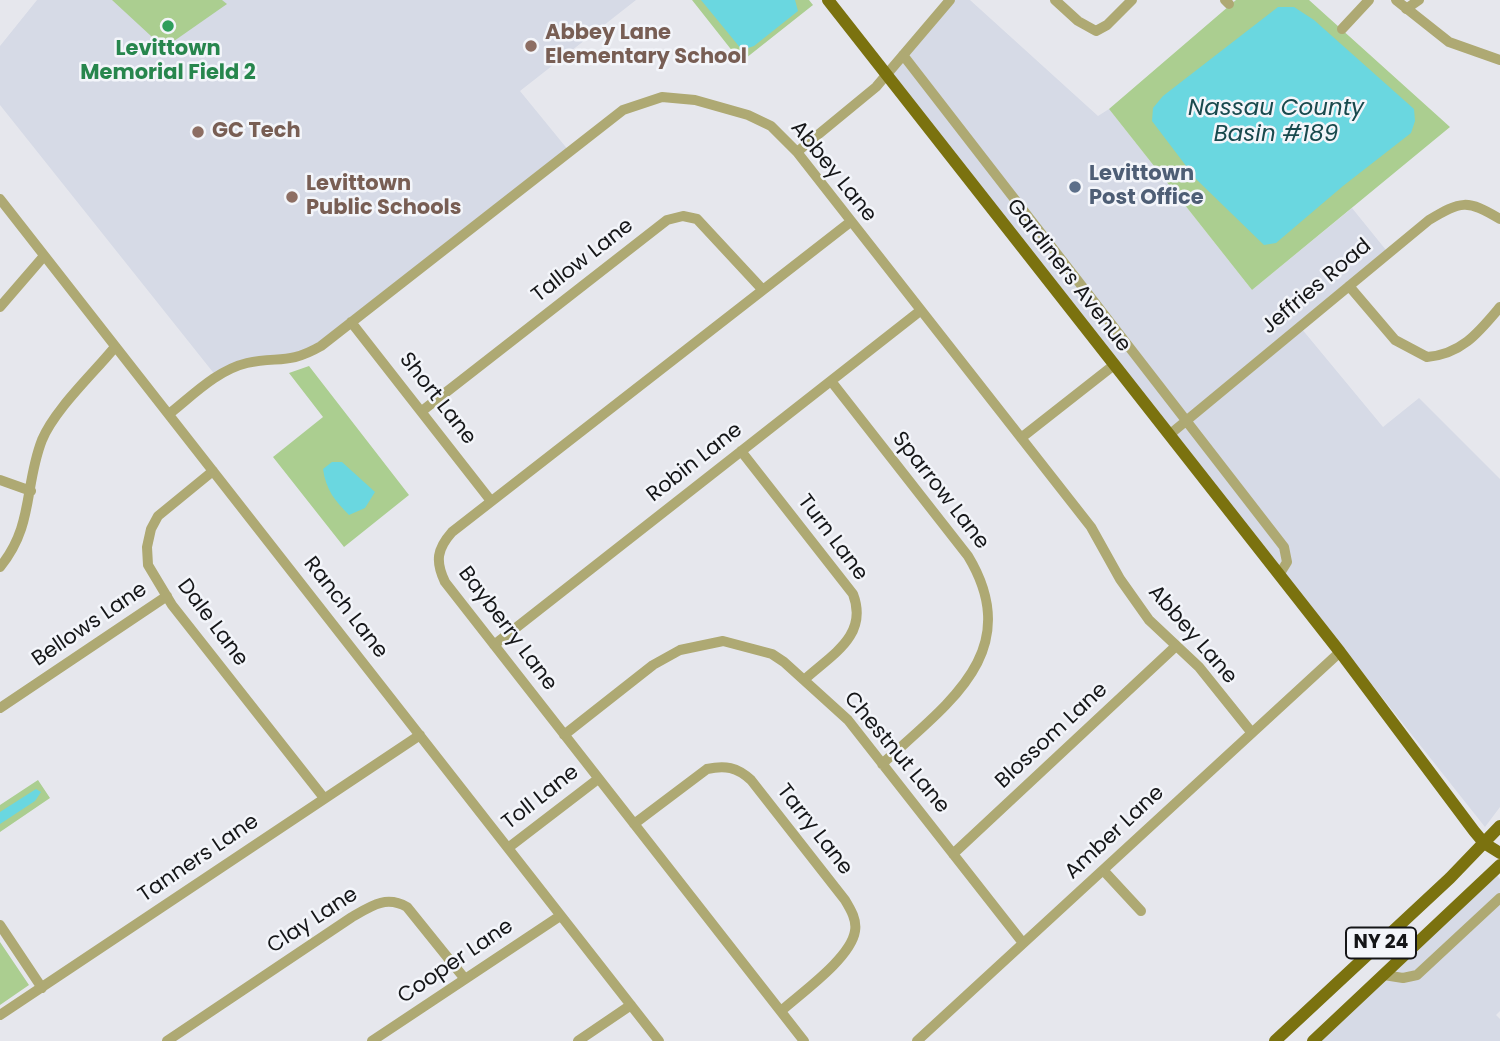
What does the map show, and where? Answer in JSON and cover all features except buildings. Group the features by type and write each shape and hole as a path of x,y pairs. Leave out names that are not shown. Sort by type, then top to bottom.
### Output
{"main road":[{"name":"Gardiners Avenue","path":"828,0 1339,652 1484,843"},
{"name":"NY 24","path":"1275,1041 1500,826"},
{"path":"1484,843 1500,853"},
{"path":"1484,843 1498,870"},
{"name":"NY 24","path":"1313,1041 1498,870"}],"street":[{"path":"797,152 876,87 950,0"},
{"path":"1055,0 1078,22 1096,31 1107,25 1132,0"},
{"path":"1342,29 1369,0"},
{"path":"1396,0 1449,42 1500,60"},
{"path":"1406,9 1419,0"},
{"name":"Gardiners Avenue","path":"903,55 1284,547 1287,562 1279,575"},
{"name":"Abbey Lane","path":"169,414 230,369 248,363 282,361 303,356 351,322 623,110 645,101 678,97 748,115 771,126 797,152 849,223 1091,527 1120,579 1149,620 1199,667 1252,733"},
{"name":"Ranch Lane","path":"0,199 659,1041"},
{"name":"Jeffries Road","path":"1169,435 1429,220 1455,204 1475,205 1500,219"},
{"name":"Tallow Lane","path":"422,411 667,220 683,216 697,219 762,289"},
{"name":"Bayberry Lane","path":"804,1041 445,582 438,567 437,555 441,544 452,532 849,223"},
{"path":"0,307 44,256"},
{"path":"1349,286 1395,340 1427,357 1457,349 1472,339 1500,307"},
{"name":"Robin Lane","path":"494,645 920,311"},
{"name":"Short Lane","path":"351,322 491,501"},
{"path":"0,567 21,535 39,450 51,424 116,347"},
{"path":"1021,438 1114,365"},
{"name":"Sparrow Lane","path":"831,381 968,556 982,583 988,606 987,640 971,678 882,764"},
{"name":"Turn Lane","path":"741,451 853,594 856,604 859,615 852,635 804,680"},
{"name":"Dale Lane","path":"213,471 164,509 151,529 147,547 148,565 167,596 324,799"},
{"path":"0,480 30,491"},
{"name":"Bellows Lane","path":"0,708 167,596"},
{"name":"Chestnut Lane","path":"564,735 653,665 696,645 723,642 755,647 784,662 848,720 1023,943"},
{"name":"Blossom Lane","path":"953,853 1176,646"},
{"name":"Amber Lane","path":"917,1041 1339,652"},
{"name":"Tanners Lane","path":"0,1016 419,735"},
{"name":"Tarry Lane","path":"634,824 707,769 721,766 736,769 751,780 811,856 853,914 855,934 849,947 836,961 781,1012"},
{"name":"Toll Lane","path":"508,848 598,779"},
{"path":"1103,870 1141,911"},
{"path":"1384,975 1403,978 1418,975 1500,898"},
{"name":"Clay Lane","path":"167,1041 352,917 382,902 399,902 407,907 465,979"},
{"name":"Cooper Lane","path":"372,1041 560,916"},
{"path":"0,925 42,988"},
{"path":"578,1041 631,1005"}],"shaded area":[{"name":"Levittown Public Schools","path":"37,0 636,0 520,91 569,151 303,355 243,364 216,376 0,105 0,46"},
{"path":"948,0 970,0 1098,116 1109,109 1252,290 1352,208 1390,255 1301,328 1383,427 1419,398 1500,479 1500,807 1485,827 886,72"},
{"path":"1495,873 1500,879 1500,1011 1496,1015 1500,1019 1500,1041 1316,1041"}],"green space":[{"name":"Levittown Memorial Field 2","path":"112,0 222,0 227,4 164,48"},
{"path":"692,0 809,0 813,5 741,62"},
{"name":"Nassau County Basin #189","path":"1236,0 1309,0 1450,127 1252,290 1109,109"},
{"path":"309,366 409,495 344,547 273,457 323,417 289,373"},
{"path":"38,780 50,798 0,832 0,805"},
{"path":"0,942 29,985 0,1005"}],"water":[{"path":"701,0 795,0 798,11 754,46 742,50"},
{"name":"Nassau County Basin #189","path":"1278,7 1294,7 1314,20 1414,109 1415,121 1411,133 1276,243 1264,245 1196,179 1152,121 1153,108 1163,96"},
{"path":"332,462 342,462 375,492 365,508 349,515 335,500 326,483 323,469"},
{"path":"36,789 41,792 35,801 0,824 0,812"}],"place":[{"name":"Levittown Memorial Field 2","path":"168,26"},
{"name":"Abbey Lane Elementary School","path":"531,46"},
{"name":"GC Tech","path":"198,132"},
{"name":"Levittown Post Office","path":"1075,187"},
{"name":"Levittown Public Schools","path":"292,197"}]}
